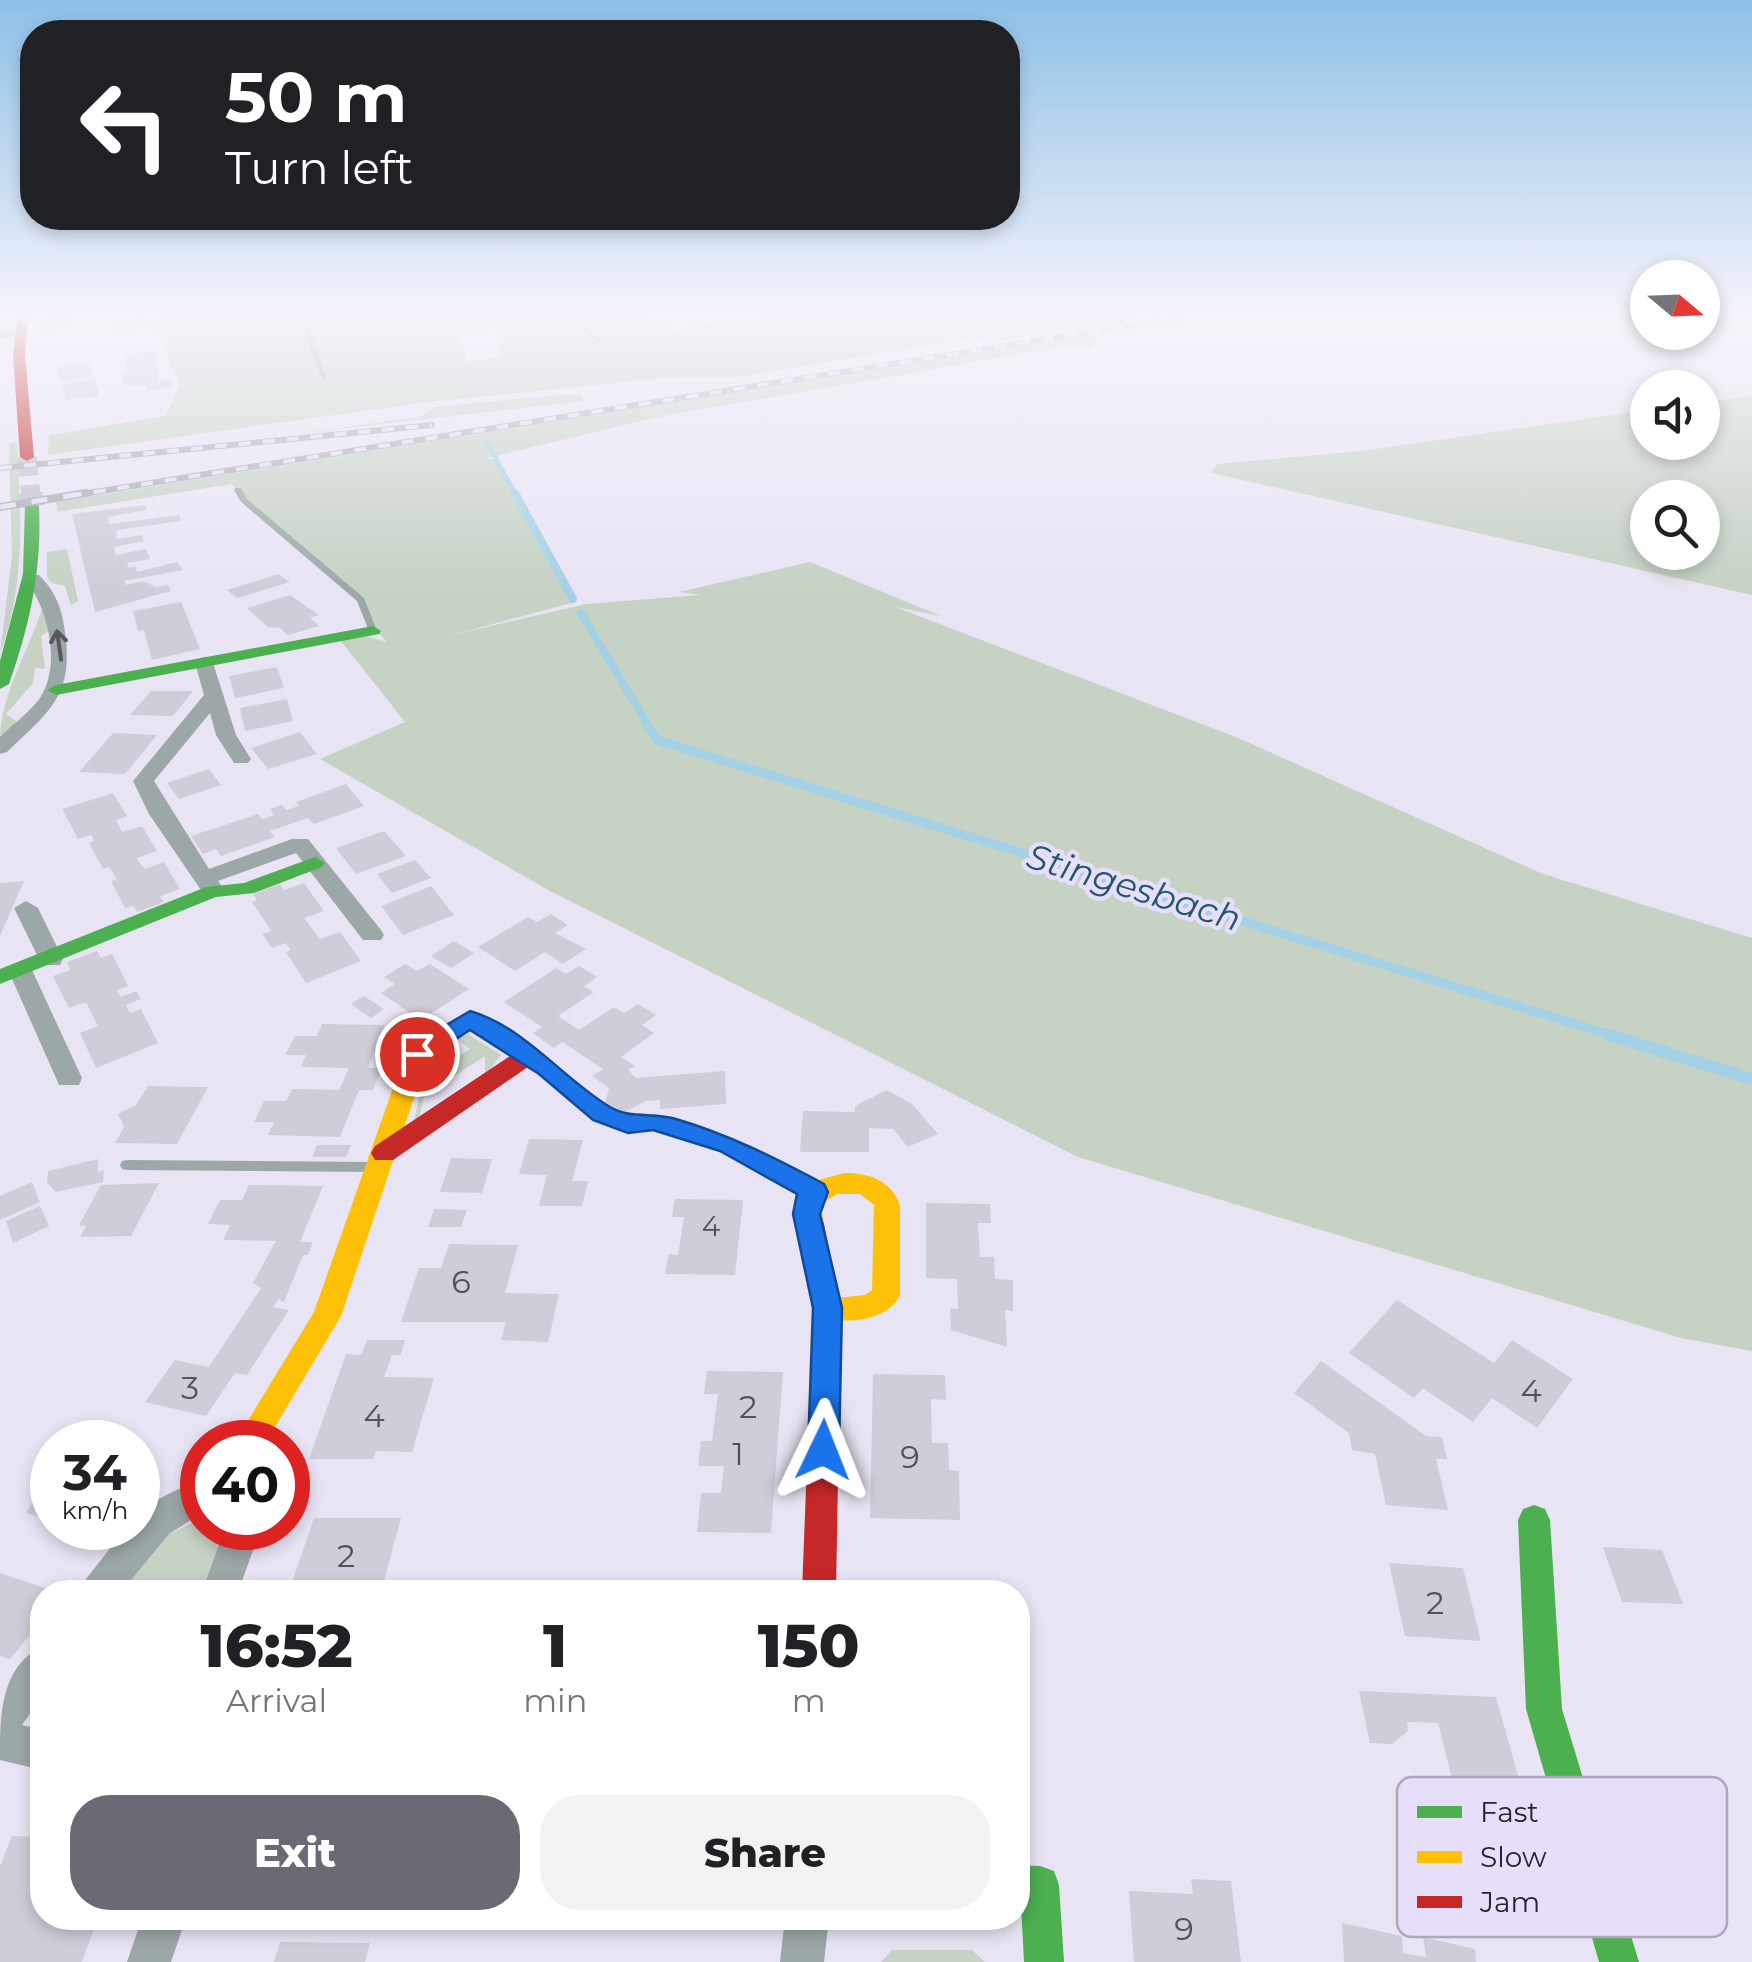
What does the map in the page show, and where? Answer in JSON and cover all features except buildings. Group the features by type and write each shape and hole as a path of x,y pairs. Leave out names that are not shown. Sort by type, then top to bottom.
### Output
{"street":[{"path":"21,408 26,457"},
{"path":"0,684 17,644 33,579 32,506"},
{"path":"0,748 56,690 63,672 53,604 33,579"},
{"path":"56,690 373,631"},
{"path":"204,664 216,692 226,734 241,759"},
{"path":"209,884 160,814 143,782 216,692"},
{"path":"69,1078 10,974 51,959 300,844 372,935"},
{"path":"26,908 51,959"},
{"path":"264,1420 328,1316 417,1054 470,1019 527,1056 381,1160"},
{"path":"819,1580 828,1308 806,1214 807,1202 826,1185 863,1183 883,1194 887,1205 886,1294 871,1306 828,1308"},
{"path":"109,1580 150,1528 180,1506"},
{"path":"1534,1520 1544,1709 1564,1777"},
{"path":"224,1580 234,1550"},
{"path":"0,1721 30,1682"},
{"path":"0,1740 30,1747"},
{"path":"1030,1885 1040,1885 1044,1962"},
{"path":"149,1962 160,1930"},
{"path":"802,1962 806,1930"},
{"path":"1612,1937 1619,1962"}],"lane":[{"path":"238,490 244,500 364,603 373,631"},
{"path":"527,1056 588,1106 610,1118 628,1124 653,1121 729,1144 814,1192"},
{"path":"127,1165 381,1160"}],"green space":[{"path":"170,408 389,408 48,455 49,435 166,416"},
{"path":"434,408 526,408 294,434 420,417"},
{"path":"642,408 712,408 487,458 495,460 575,602 452,635 586,604 701,595 679,592 810,562 941,616 895,607 1236,737 1543,874 1752,938 1752,1351 1681,1338 1078,1157 550,891 320,759 405,722 340,640 363,635 387,642 375,629 364,599 245,500 232,484 57,512 56,502"},
{"path":"1720,408 1752,408 1752,595 1641,570 1720,570 1720,480 1630,480 1630,567 1211,473 1217,464 1360,451 1630,412 1630,460 1720,460"},
{"path":"17,442 18,575 0,654 12,556 9,443"},
{"path":"67,549 78,601 71,605 65,586 52,583 47,577 47,552"},
{"path":"43,605 51,630 41,636 45,669 35,668 33,683 6,714 17,722 0,740 10,689"},
{"path":"468,1034 501,1055 485,1076 485,1056 424,1096 419,1120 414,1122 426,1060 440,1069 470,1049 457,1039"},
{"path":"180,1529 180,1550 219,1550 207,1580 130,1580 152,1550 160,1550 160,1539"},
{"path":"892,1950 972,1950 985,1962 881,1962"}],"waterway":[{"name":"Stingesbach","path":"488,444 516,496"},
{"name":"Stingesbach","path":"515,493 573,599"},
{"name":"Stingesbach","path":"581,613 651,730"},
{"name":"Stingesbach","path":"649,727 657,740 1614,1036"},
{"name":"Stingesbach","path":"1606,1034 1752,1079"}],"tunnel":[{"path":"27,457 31,496"},
{"path":"31,493 32,506"}],"railway":[{"path":"70,496 621,408"},
{"path":"0,468 432,425"},
{"path":"0,507 86,493"}],"traffic: fast":[{"path":"0,684 26,596 32,552 32,506"},
{"path":"56,690 373,631"},
{"path":"0,977 213,891 247,889 315,863"},
{"path":"1534,1520 1544,1709 1564,1777"},
{"path":"1030,1885 1040,1885 1044,1962"},
{"path":"1612,1937 1619,1962"}],"traffic: slow":[{"path":"263,1420 327,1316 417,1054 426,1048"},
{"path":"811,1224 807,1201 834,1185 863,1185 883,1194 887,1205 886,1295 871,1306 827,1308"}],"traffic: jam":[{"path":"23,408 27,457"},
{"path":"384,1153 527,1056 470,1019 426,1048"},
{"path":"811,1224 827,1308 819,1580"}],"route":[{"path":"417,1054 470,1019 548,1068 602,1114 628,1124 653,1121 729,1144 814,1192 807,1202 806,1214 828,1308 823,1450"}]}
